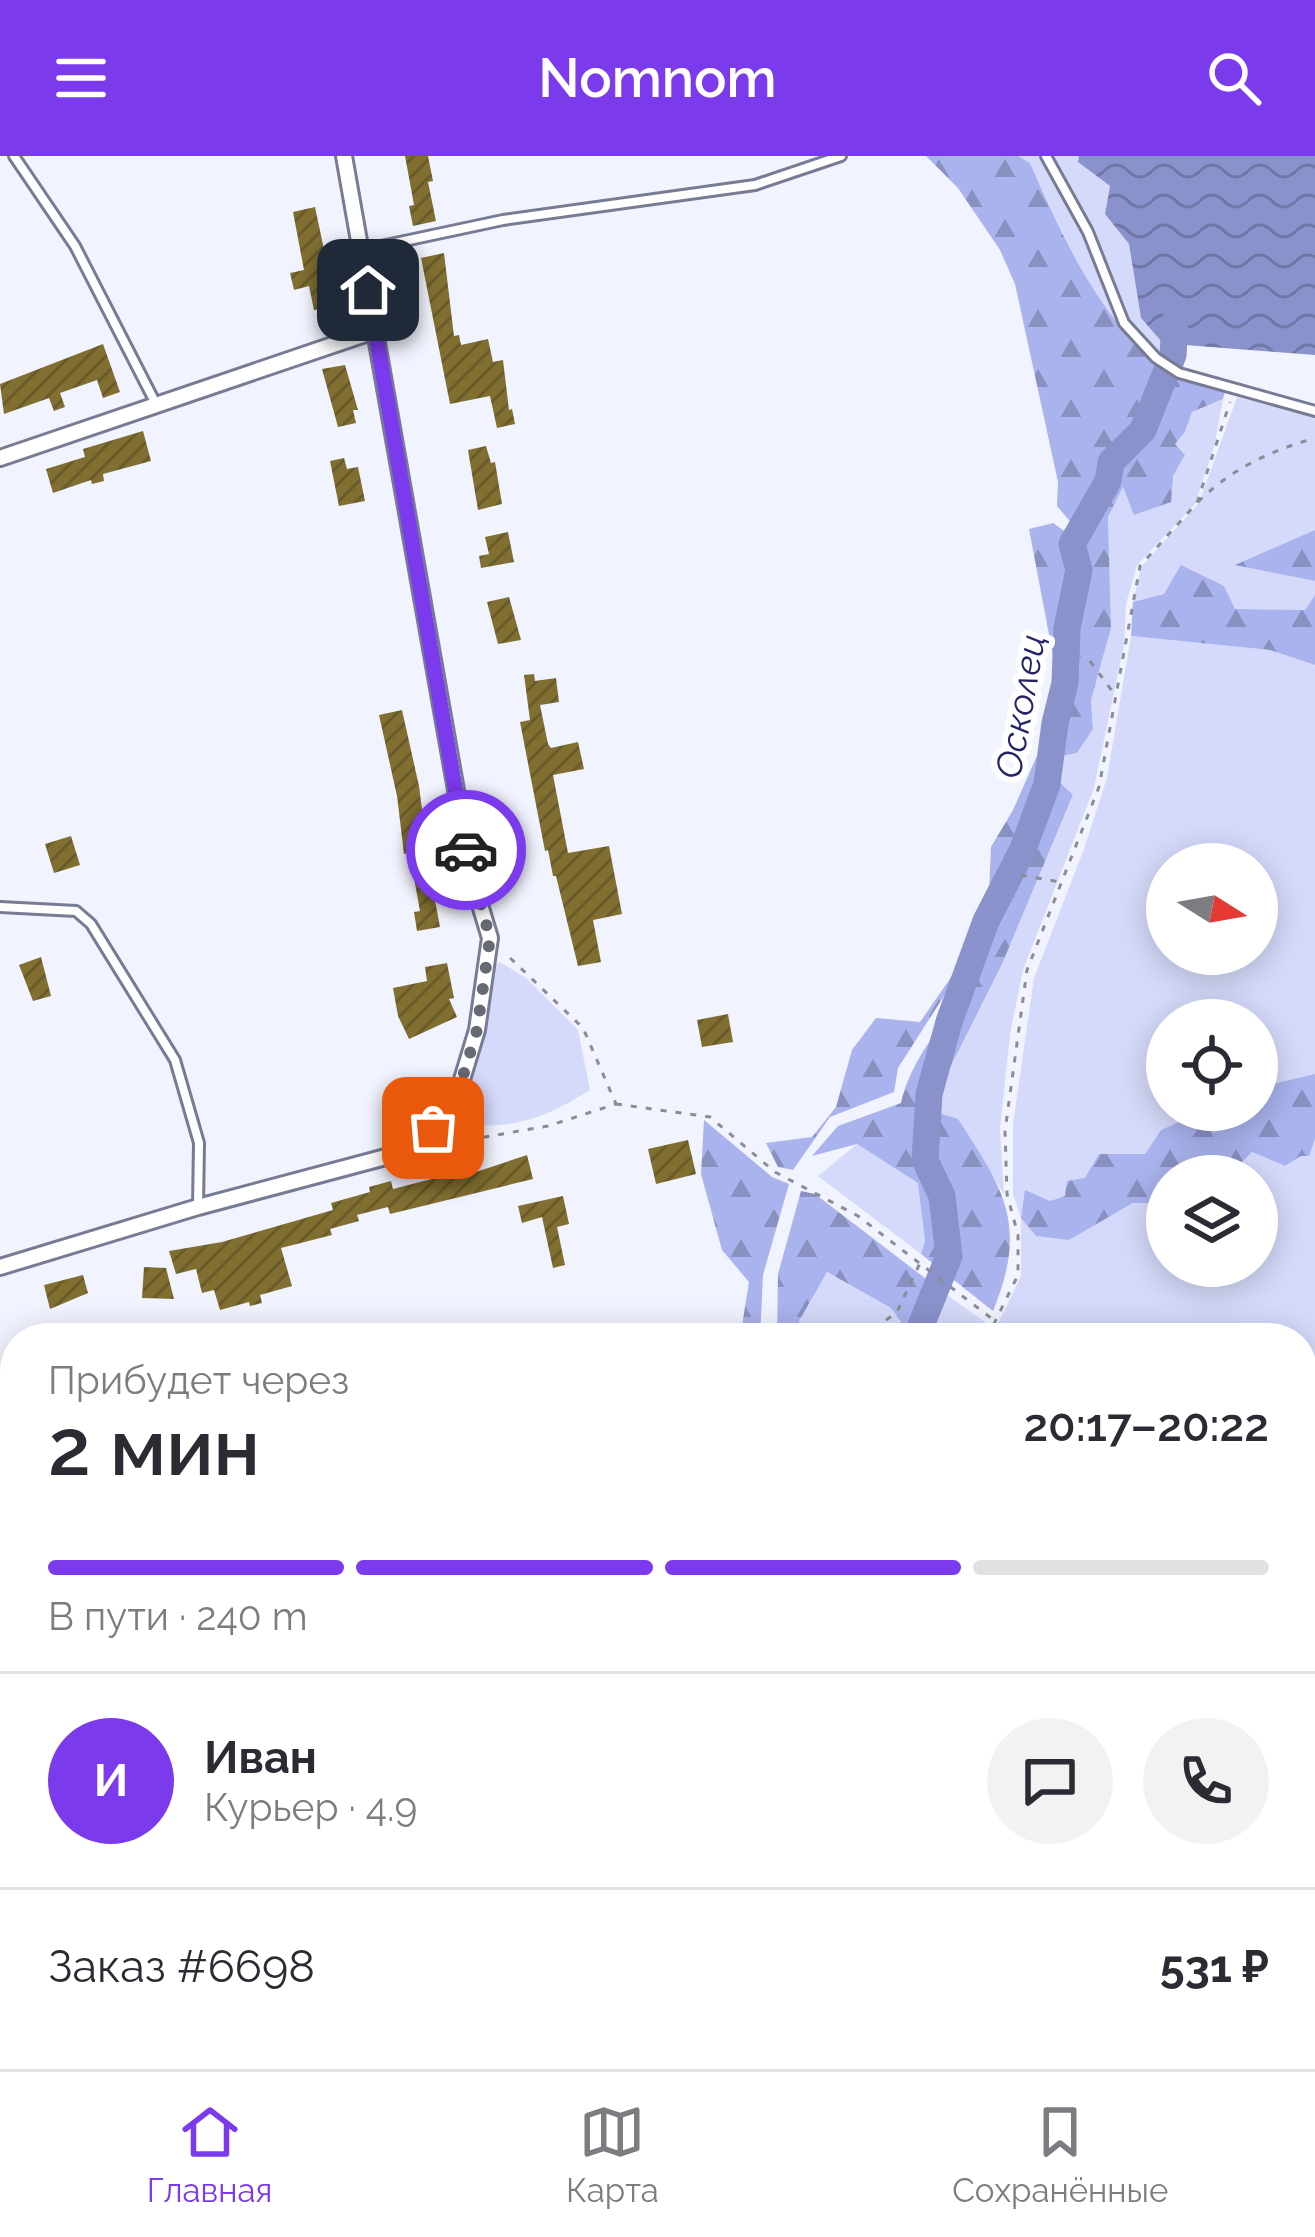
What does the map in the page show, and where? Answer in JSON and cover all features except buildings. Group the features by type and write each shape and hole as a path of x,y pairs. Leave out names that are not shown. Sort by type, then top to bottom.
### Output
{"street":[{"path":"0,1267 198,1207 412,1150 454,1106 477,1030 490,938 471,875 344,156"},
{"path":"0,458 374,331"}],"lane":[{"path":"14,156 75,246 157,404"},
{"path":"362,250 503,220 755,185 841,156"},
{"path":"1046,156 1088,232 1124,323 1156,358 1179,373 1315,411"},
{"path":"0,907 76,911 91,924 175,1060 199,1143 198,1207"}],"path":[{"path":"1197,503 1234,389"},
{"path":"412,1150 548,1126 616,1104 710,1117 775,1172 858,1216 995,1321 1018,1276 1018,1235 1007,1194 1005,1131 1027,970 1099,787 1139,566 1220,480 1278,448 1315,438"},
{"path":"1090,661 1116,697"},
{"path":"1021,875 1062,882"},
{"path":"490,938 583,1028 616,1104"},
{"path":"882,1323 897,1312 920,1262"}],"shaded area":[{"path":"1018,156 1079,156 1078,162 1110,186 1105,214 1129,244 1141,318 1170,352 1163,370 1101,301 1069,247 1030,163"},
{"path":"1237,397 1315,418 1315,530 1237,565 1315,581 1315,595 1306,610 1235,609 1164,594 1133,602 1141,567 1199,503"},
{"path":"1223,399 1214,447 1195,504 1137,565 1094,788 1023,970 1010,1034 1000,1129 1004,1194 958,1120 929,1111 1002,964 1073,796 1052,775 1056,757 1077,753 1093,729 1091,700 1111,628 1108,517 1123,486 1173,476 1185,455 1175,444 1192,412"},
{"path":"1131,636 1270,650 1315,665 1315,1074 1278,1091 1278,999 1146,999 1146,1131 1160,1131 1145,1154 1085,1178 1065,1196 1050,1201 1069,1240 1133,1203 1146,1203 1146,1287 1278,1287 1278,1163 1285,1166 1308,1156 1315,1139 1315,1323 998,1323 1021,1276 1021,1218 1013,1194 1013,1124 1034,978 1107,778"},
{"path":"500,962 526,978 578,1030 590,1090 530,1119 464,1125 464,1103 484,1042 493,967"},
{"path":"857,1144 919,1183 925,1241 921,1254 818,1176"},
{"path":"826,1272 891,1308 902,1323 799,1323"},
{"path":"947,1295 985,1322 985,1323 931,1323"}],"green space":[{"path":"926,156 1018,156 1030,163 1069,247 1101,301 1163,370 1140,427 1108,459 1104,480 1079,532 1057,506 1058,482 1015,284 1000,250 958,188"},
{"path":"1169,375 1227,384 1223,399 1192,412 1175,444 1185,455 1173,476 1171,502 1134,515 1123,487 1108,517 1111,628 1091,700 1093,729 1077,753 1056,757 1070,684 1072,630 1085,571 1077,553 1078,540 1109,489 1119,460 1146,432"},
{"path":"1053,523 1076,539 1063,623 1061,683 1050,722 1043,783 1021,844 982,918 972,952 898,1068 894,1092 830,1117 793,1170 778,1167 766,1143 812,1137 836,1107 852,1050 876,1018 920,1022 970,950 989,894 991,847 1044,740 1055,666 1029,529"},
{"path":"1315,530 1315,581 1235,565"},
{"path":"1181,565 1224,586 1235,609 1305,610 1315,595 1315,665 1270,650 1131,636 1133,602 1164,594"},
{"path":"1052,775 1073,795 1002,964 929,1110 958,1119 988,1167 1006,1210 1009,1255 993,1311 921,1254 925,1241 918,1183 857,1144 812,1156 838,1126 901,1103 919,1058 964,990 1037,833"},
{"path":"1315,1074 1315,1139 1309,1156 1285,1166 1278,1163 1278,1155 1252,1152 1146,1155 1146,1203 1133,1203 1069,1240 1036,1236 1021,1218 1025,1190 1050,1201 1065,1196 1067,1181 1085,1178 1099,1154 1145,1154 1160,1131 1278,1131 1278,1083"},
{"path":"704,1120 772,1177 789,1184 763,1275 761,1323 742,1323 749,1282 722,1250 701,1174"},
{"path":"801,1191 815,1194 947,1295 931,1323 902,1323 891,1308 827,1272 799,1323 777,1323 778,1274"}],"water":[{"path":"1079,156 1315,156 1315,355 1185,345 1173,355 1141,318 1129,244 1105,214 1110,186 1078,162"}],"waterway":[{"name":"Осколец","path":"922,1323 949,1256 942,1196 925,1160 929,1094 986,921 1023,849 1047,784 1079,570 1072,544 1108,481 1111,462 1143,430 1173,355 1175,322"}],"way so far":[{"path":"433,1128 454,1106 477,1030 490,938 466,850"}],"route":[{"path":"368,290 466,850"}]}
